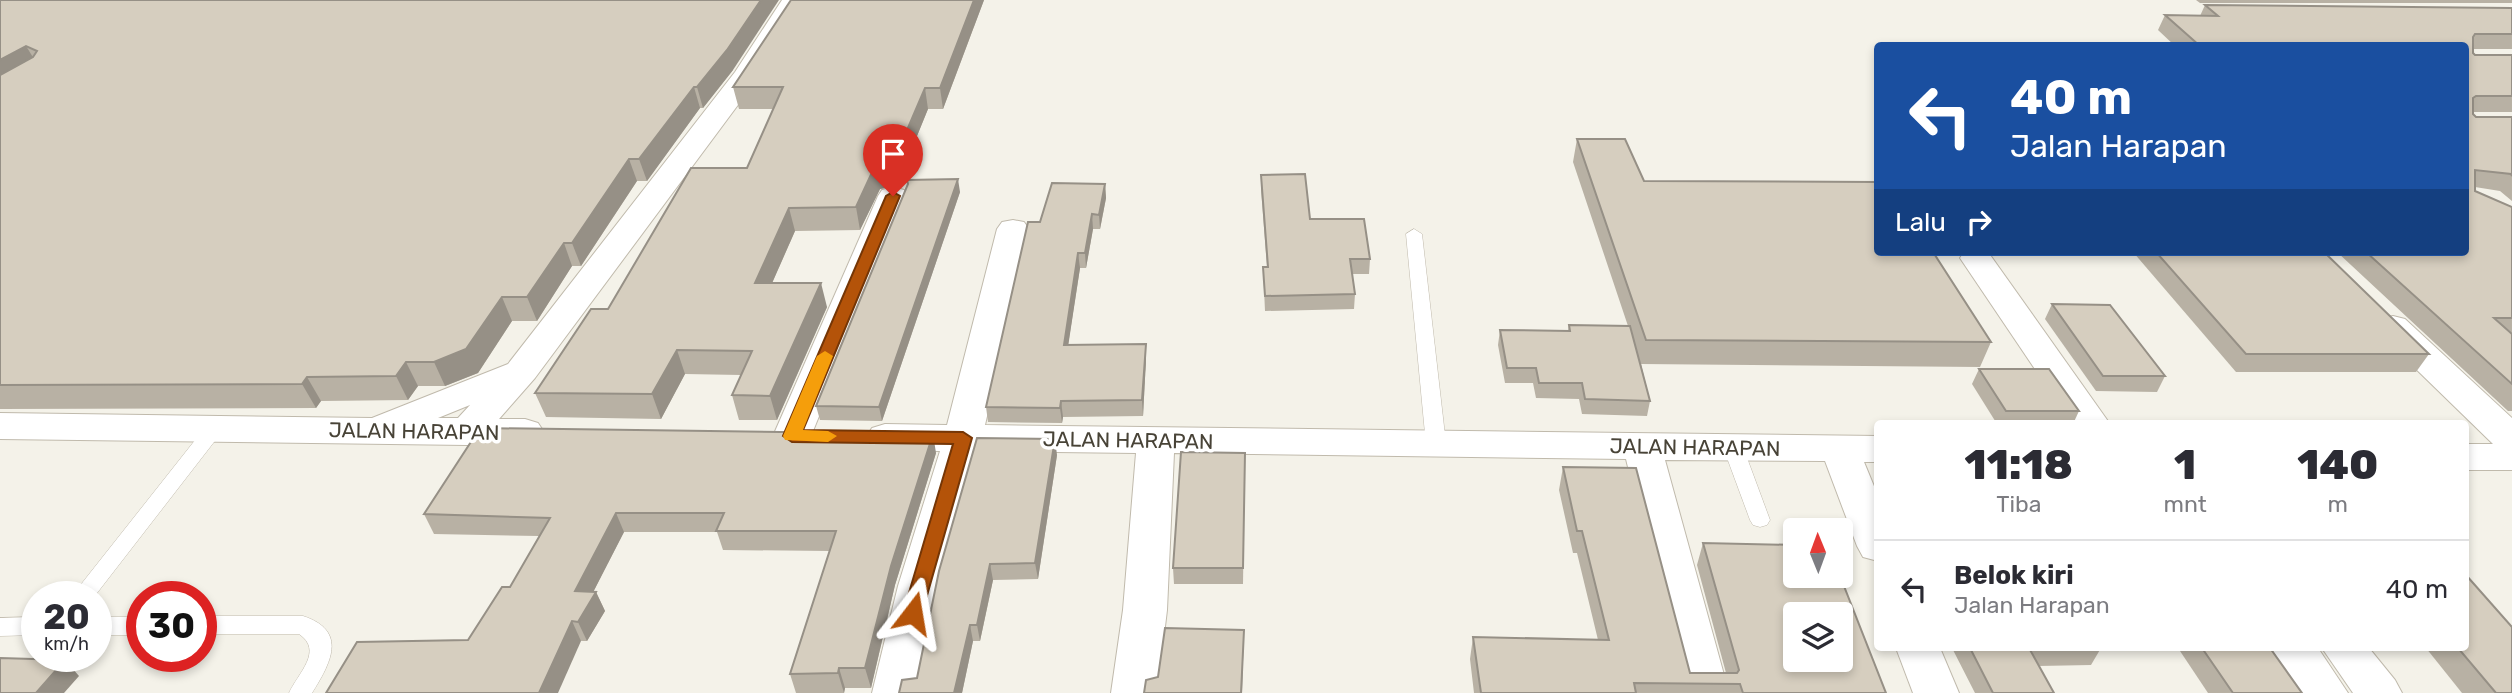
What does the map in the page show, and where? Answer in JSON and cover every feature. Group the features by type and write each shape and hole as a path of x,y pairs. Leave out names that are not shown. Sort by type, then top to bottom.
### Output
{"street":[{"path":"467,432 522,370 746,76 794,0"},
{"name":"JALAN HARAPAN","path":"893,196 778,436 1874,449"},
{"path":"895,693 919,586 963,438 1013,229"},
{"path":"1976,258 2089,420"},
{"path":"2374,309 2512,440"},
{"path":"374,431 522,370"},
{"name":"JALAN HARAPAN","path":"0,426 562,433"},
{"path":"1134,693 1144,610 1156,440"},
{"path":"1643,446 1706,693"},
{"path":"1839,449 1874,536"},
{"path":"2469,457 2512,457"},
{"path":"1919,651 1936,693"},
{"path":"2295,651 2325,693"},
{"path":"2346,651 2379,693"}],"lane":[{"path":"1414,234 1436,444"},
{"path":"95,581 214,429"},
{"path":"1733,447 1760,520"},
{"path":"217,625 303,625 317,635 322,647 317,666 300,693"},
{"path":"0,628 21,627"}],"building":[{"path":"0,0 761,0 727,50 697,87 694,87 639,159 629,159 572,243 564,243 527,297 502,297 466,349 434,362 406,362 396,376 307,377 302,384 0,385 0,75 33,57 37,51 26,46 0,60"},
{"path":"791,0 974,0 940,88 925,88 893,163 875,166 856,207 789,208 755,283 821,283 770,396 732,395 752,351 677,350 652,394 535,393 591,309 608,309 691,168 747,168 783,87 733,87"},
{"path":"2205,5 2512,8 2512,34 2475,34 2473,53 2512,55 2512,96 2476,96 2473,98 2473,114 2476,117 2512,117 2512,176 2475,170 2475,191 2512,207 2512,318 2494,318 2512,334 2512,384 2370,256 2469,256 2469,42 2195,42 2165,15 2218,16"},
{"path":"1577,139 1625,139 1644,181 1874,182 1874,256 1936,256 1991,342 1646,340"},
{"path":"1305,174 1310,219 1364,219 1370,259 1350,259 1355,294 1265,296 1263,267 1268,267 1261,175"},
{"path":"958,179 879,407 816,406 908,184 907,180"},
{"path":"1052,183 1105,184 1099,215 1092,214 1085,253 1078,253 1064,345 1146,344 1142,400 1061,401 1060,408 986,407 1028,222 1040,222"},
{"path":"2160,256 2328,256 2429,354 2246,354"},
{"path":"2052,304 2110,305 2165,376 2103,376"},
{"path":"1569,325 1630,326 1650,401 1585,399 1582,383 1539,383 1536,368 1507,368 1500,330 1570,331"},
{"path":"1979,369 2049,369 2079,411 2006,411"},
{"path":"480,428 933,434 891,566 865,668 839,668 838,673 790,674 836,531 716,531 724,513 616,513 575,591 596,592 578,622 572,621 539,693 326,693 357,642 468,640 502,587 510,587 550,518 424,514"},
{"path":"977,438 1055,439 1035,563 990,564 977,625 970,625 954,693 899,693 902,680 917,678 939,571"},
{"path":"1181,452 1245,453 1243,568 1173,568"},
{"path":"1563,467 1636,468 1690,673 1737,673 1739,670 1703,543 1783,545 1783,588 1845,588 1850,602 1783,602 1783,672 1853,672 1853,609 1886,693 1743,693 1740,684 1634,683 1636,693 1481,693 1473,637 1609,640 1582,531 1577,531"},
{"path":"2469,578 2512,627 2512,693 2496,693 2461,651 2469,651"},
{"path":"1165,628 1244,630 1241,693 1144,693 1146,680 1158,677"},
{"path":"1972,651 2031,651 2054,693 1993,693"},
{"path":"2204,651 2272,651 2302,693 2233,693"},
{"path":"0,658 21,659 21,672 54,672 36,693 0,693"}],"slow traffic":[{"path":"825,356 792,436 828,436"}],"route":[{"path":"893,196 792,436 963,438 913,613"}]}
